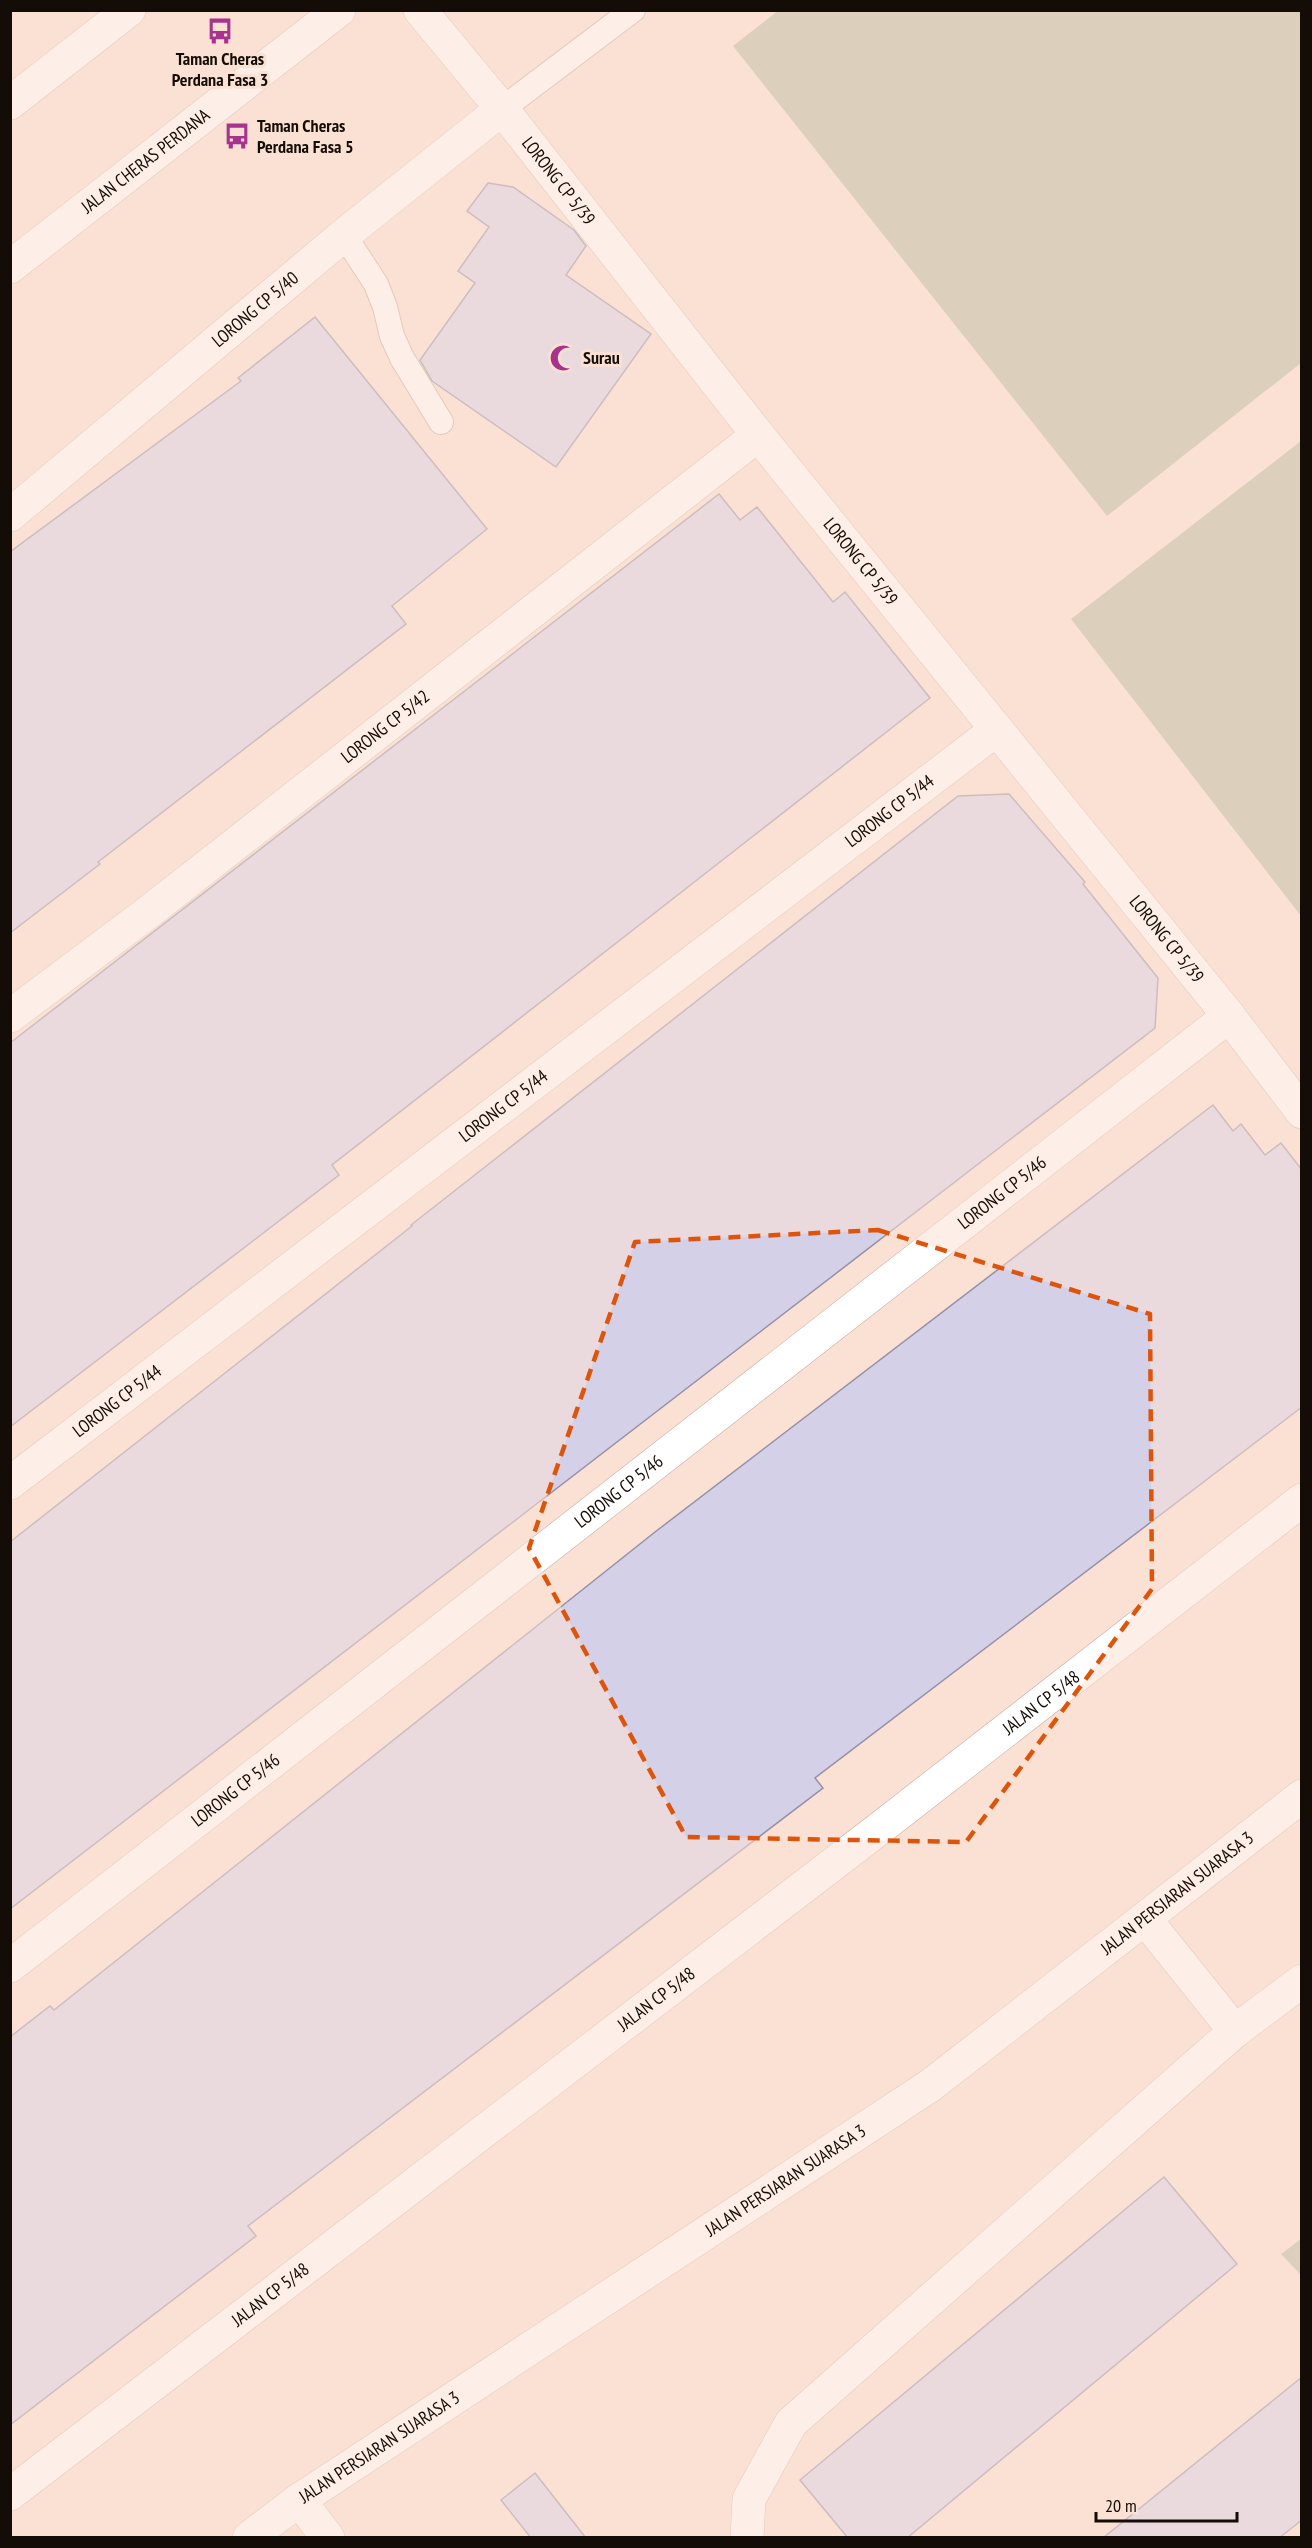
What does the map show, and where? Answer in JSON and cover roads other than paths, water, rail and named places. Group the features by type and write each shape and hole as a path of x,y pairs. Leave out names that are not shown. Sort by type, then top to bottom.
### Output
{"street":[{"path":"10,103 129,10"},
{"name":"JALAN CHERAS PERDANA","path":"10,267 339,10"},
{"name":"LORONG CP 5/39","path":"420,10 502,109 758,435 1229,1016 1302,1112"},
{"name":"LORONG CP 5/40","path":"10,515 344,236 502,109"},
{"name":"LORONG CP 5/42","path":"10,1016 146,914 758,435"},
{"name":"LORONG CP 5/44","path":"10,1483 996,730"},
{"name":"LORONG CP 5/46","path":"10,1966 1229,1016"},
{"name":"JALAN CP 5/48","path":"10,2494 865,1839 1302,1500"},
{"name":"JALAN PERSIARAN SUARASA 3","path":"249,2538 298,2500 931,2085 1302,1796"},
{"path":"1145,1919 1235,2031"},
{"path":"747,2538 749,2499 790,2423 1235,2031 1302,1980"},
{"path":"298,2500 328,2538"}],"lane":[{"path":"502,109 633,10"},
{"path":"344,236 376,284 385,307 392,336 402,358 441,422"}],"place":[{"name":"Taman Cheras Perdana Fasa 3","path":"220,31"},
{"name":"Taman Cheras Perdana Fasa 5","path":"237,136"},
{"name":"Surau","path":"563,358"}]}
